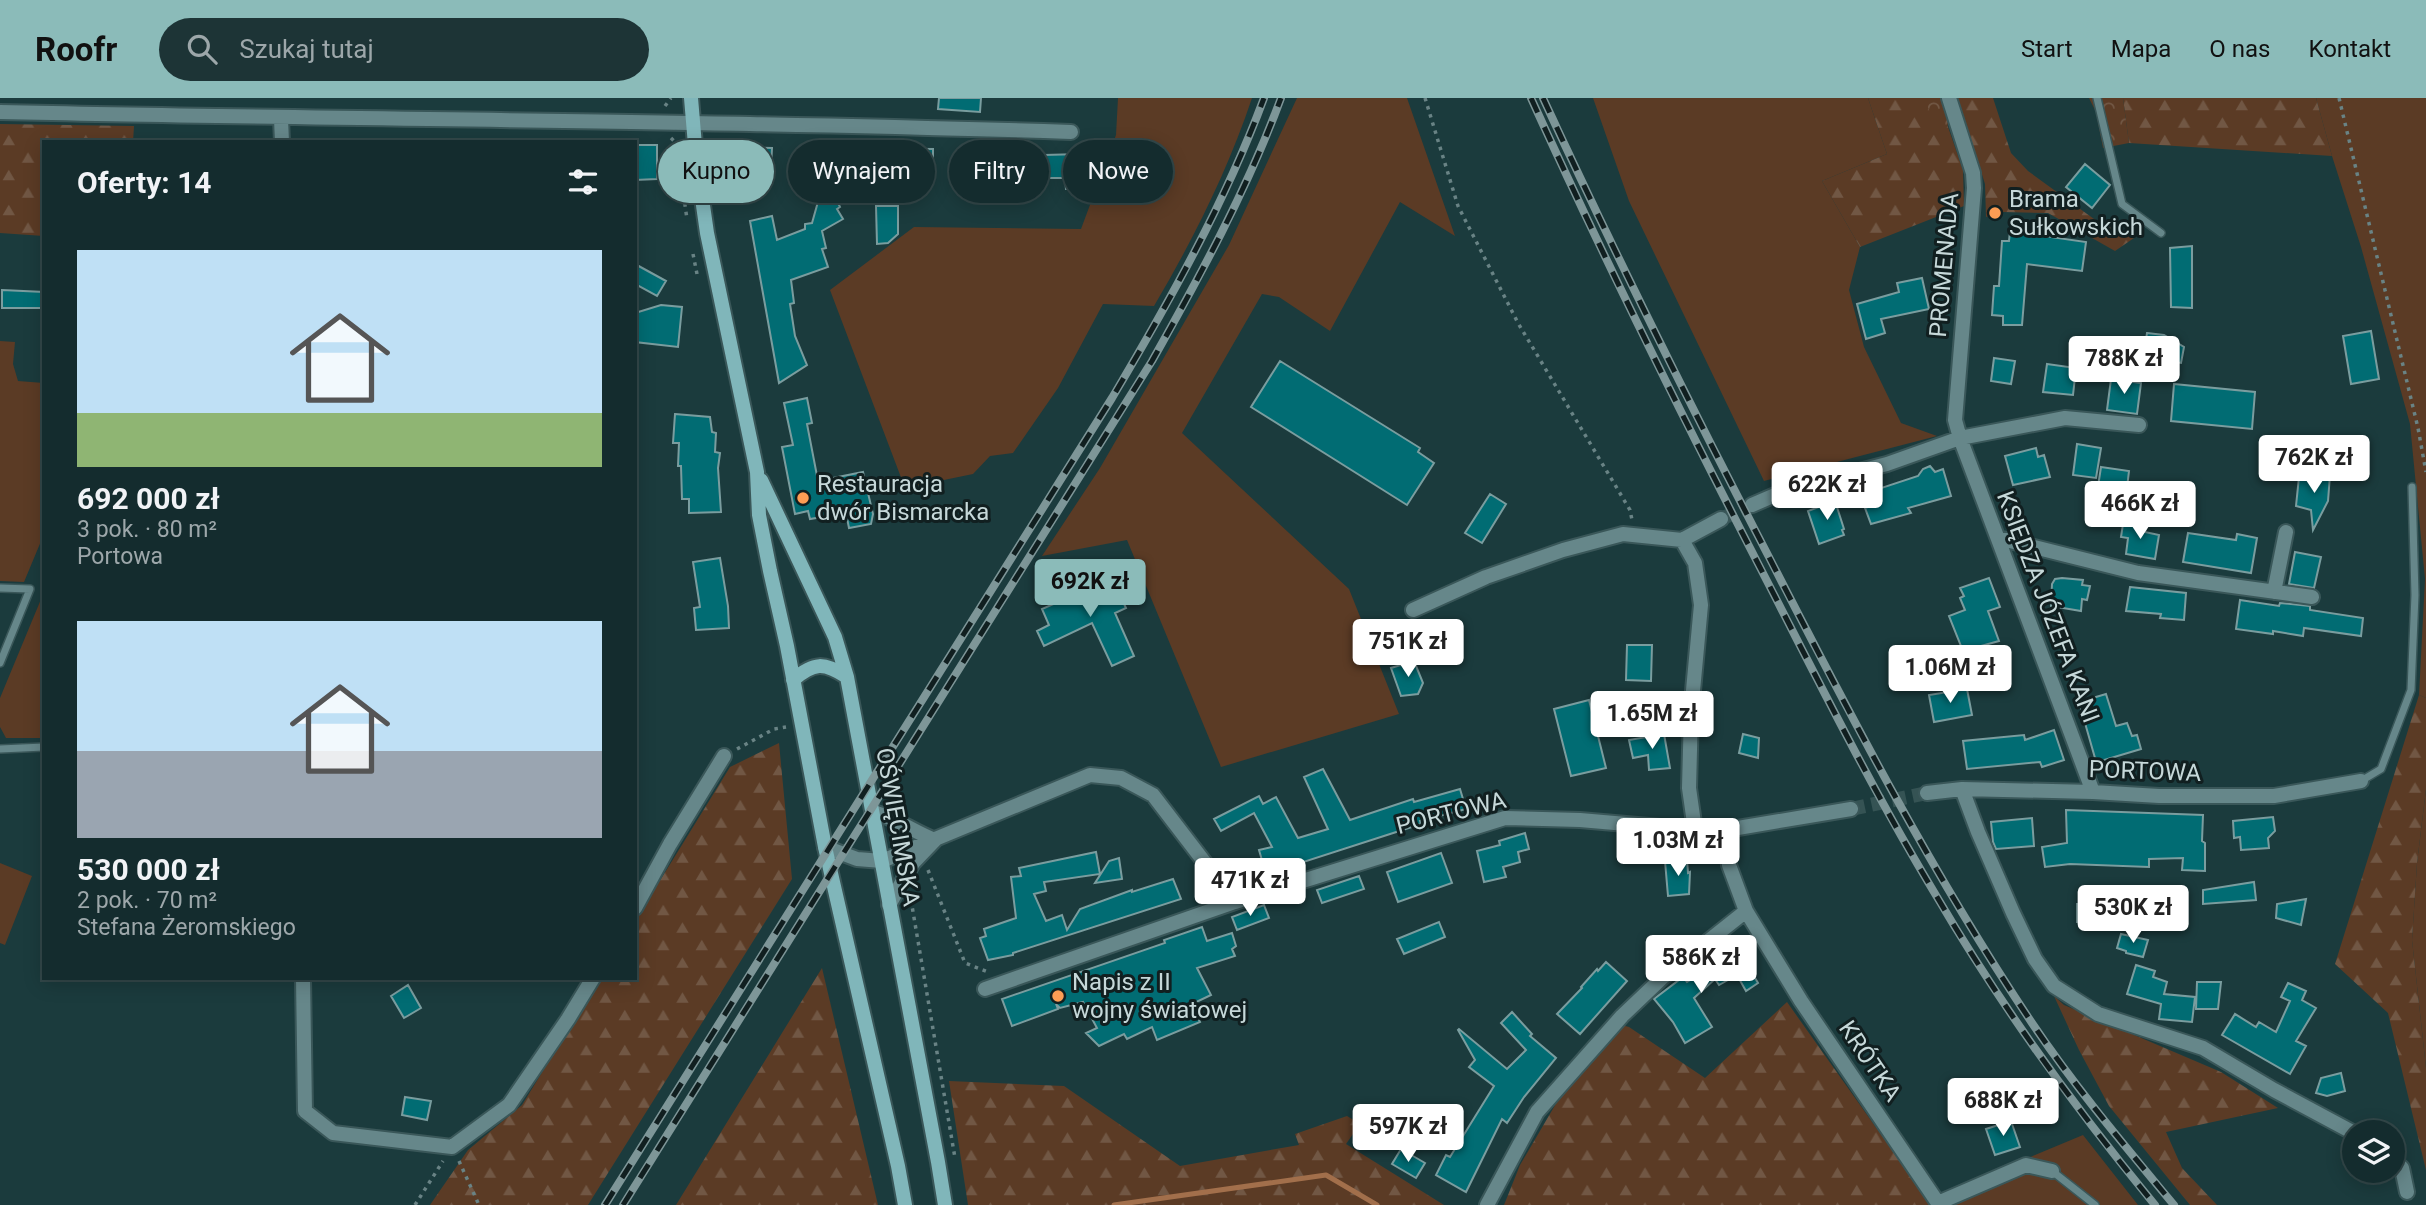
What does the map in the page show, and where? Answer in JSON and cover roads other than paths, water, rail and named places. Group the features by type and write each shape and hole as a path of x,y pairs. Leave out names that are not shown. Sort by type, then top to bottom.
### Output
{"main road":[{"name":"OŚWIĘCIMSKA","path":"691,98 707,233 757,472 759,515 825,847 905,1205"},
{"name":"OŚWIĘCIMSKA","path":"757,472 835,637 847,677 945,1205"},
{"path":"793,680 803,671 819,666 835,669 847,677"}],"street":[{"name":"PROMENADA","path":"1949,98 1973,173 1975,188 1955,419 1960,438"},
{"path":"0,112 1071,132"},
{"path":"281,119 282,140"},
{"path":"1752,505 1789,489 1887,464 1960,438 2065,418 2139,425"},
{"name":"KSIĘDZA JÓZEFA KANI","path":"1960,438 2094,792"},
{"path":"1413,610 1486,577 1563,550 1623,534 1682,540 1721,519"},
{"path":"2274,592 2286,533"},
{"path":"1998,538 2138,573 2312,597"},
{"path":"1682,540 1695,563 1701,605 1690,737 1689,788 1695,830"},
{"path":"637,904 724,756"},
{"path":"825,847 857,859 882,861 1090,775 1122,778 1153,795 1235,902"},
{"name":"PORTOWA","path":"1927,793 1962,789 2159,796 2274,796 2361,781"},
{"path":"1962,789 2013,913 2035,959 2054,986 2098,1014 2203,1048 2342,1127"},
{"name":"PORTOWA","path":"985,989 1235,902 1505,818 1726,830 1852,809"},
{"path":"873,813 884,815 935,840"},
{"path":"1487,1205 1537,1111 1622,1016 1662,977 1746,911 1729,866 1726,830"},
{"path":"889,905 913,863 935,840"},
{"name":"KRÓTKA","path":"1746,911 1801,1001 1938,1203 2026,1166 2052,1171"},
{"path":"303,980 304,1111 333,1133 452,1147 509,1105 592,980"},
{"path":"2405,1182 2407,1192"}],"lane":[{"path":"2097,98 2122,204 2161,233"},
{"path":"2361,781 2381,769 2411,690 2415,595 2412,487"},
{"path":"0,588 30,589 0,663"},
{"path":"0,748 42,747"},
{"path":"2052,1171 2095,1205"}],"waterway":[{"path":"1114,1205 1326,1175 1377,1205"}],"tunnel":[{"path":"1721,519 1752,505"},
{"path":"1851,809 1927,793"}],"railway":[{"path":"605,1205 1112,398 1214,214 1264,98"},
{"path":"623,1205 1152,361 1238,199 1281,98"},
{"path":"1531,98 1676,401 1892,820 1961,938 2013,1017 2068,1094 2155,1205"},
{"path":"1543,98 1711,445 1831,677 1927,853 2048,1047 2174,1205"}],"place":[{"name":"Brama Sułkowskich","path":"1995,213"},
{"name":"Restauracja dwór Bismarcka","path":"803,498"},
{"name":"Napis z II wojny światowej","path":"1058,996"}]}
